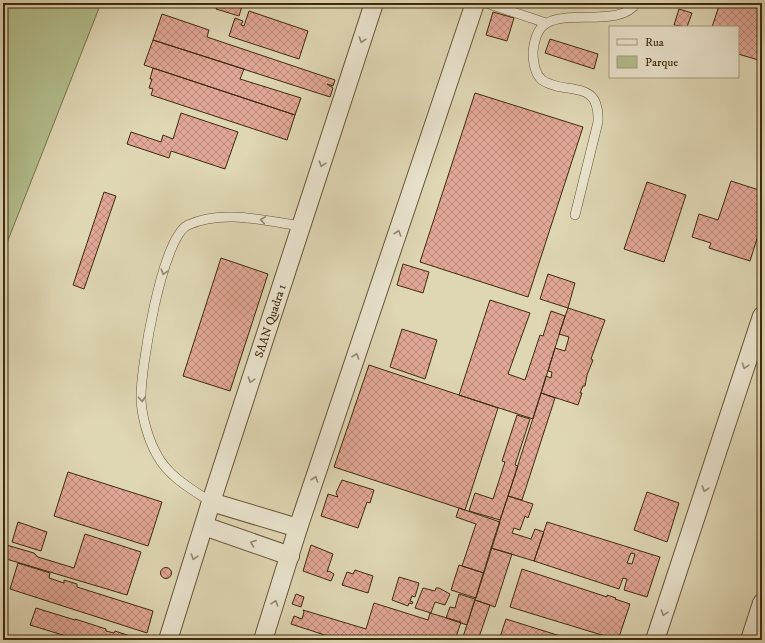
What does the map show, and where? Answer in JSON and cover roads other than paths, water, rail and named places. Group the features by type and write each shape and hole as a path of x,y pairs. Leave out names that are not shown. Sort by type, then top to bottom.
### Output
{"street":[{"name":"SAAN Quadra 1","path":"168,640 211,502 374,3"},
{"path":"263,640 298,528 475,3"},
{"path":"655,640 762,316"},
{"path":"211,502 298,528"},
{"path":"204,526 290,556"},
{"path":"750,640 762,603"}],"lane":[{"path":"486,3 546,23"},
{"path":"575,215 598,122 598,112 595,102 581,89 555,85 542,80 536,71 533,60 534,47 538,31 546,23 562,19 621,14 634,7 636,3"},
{"path":"211,502 171,473 157,455 146,427 141,401 142,374 146,343 170,252 177,236 187,226 207,219 235,216 301,226"}]}
